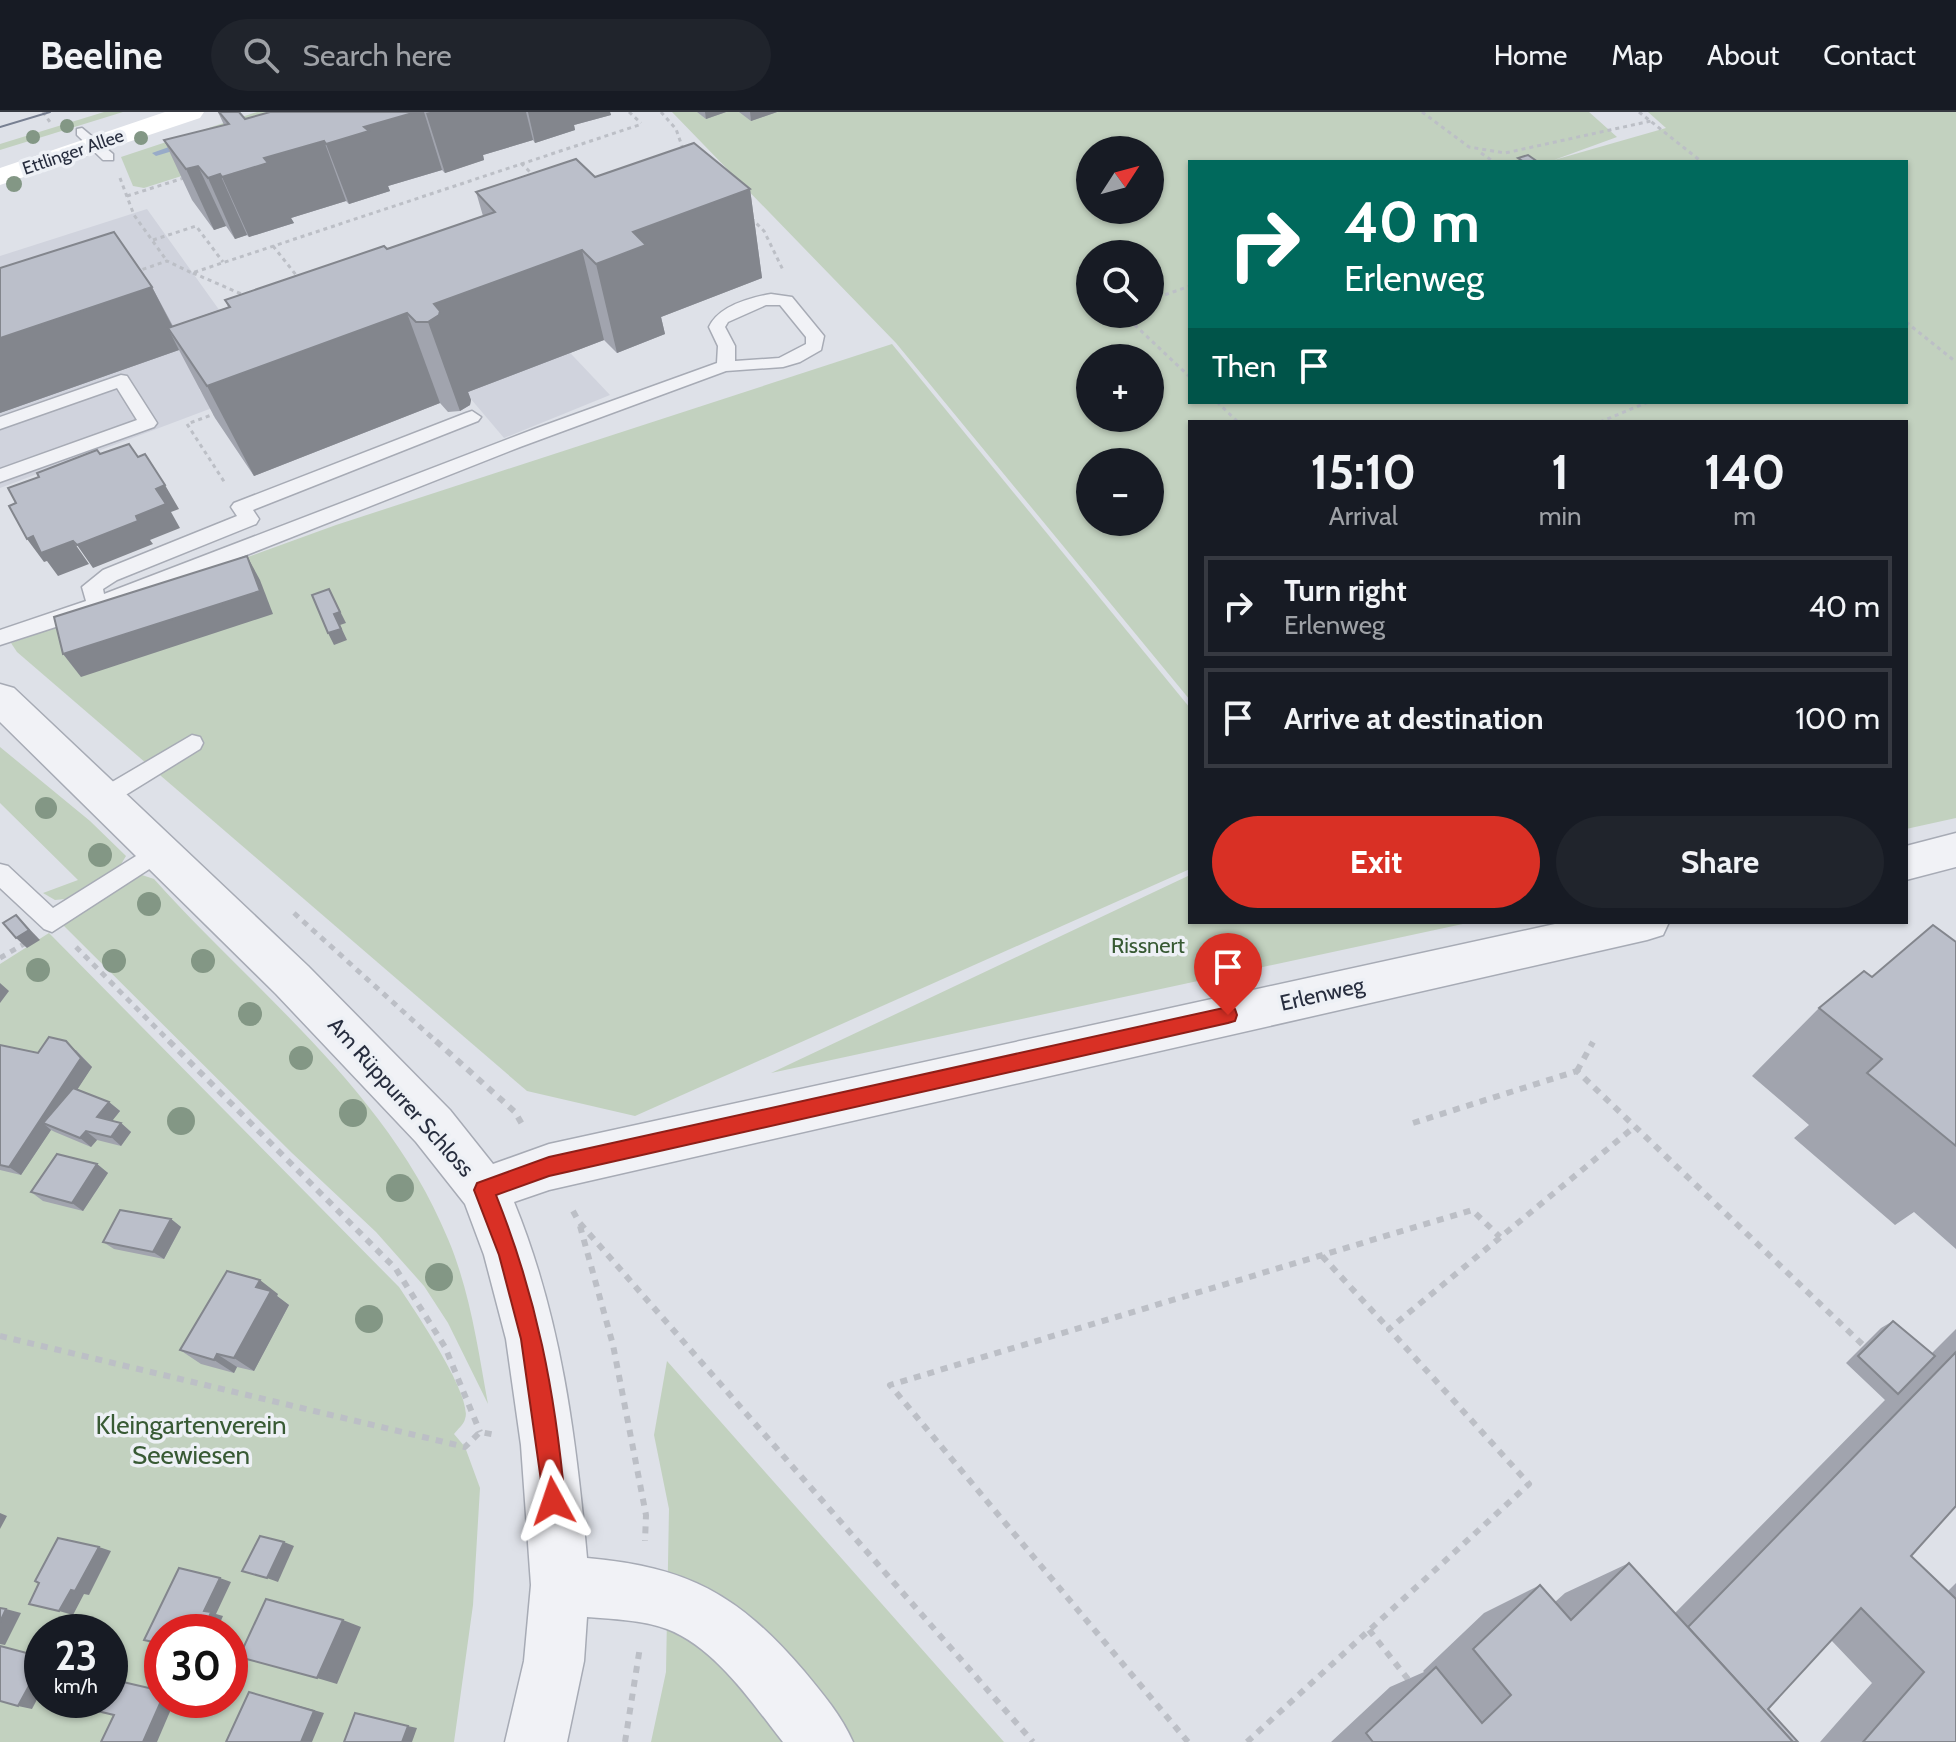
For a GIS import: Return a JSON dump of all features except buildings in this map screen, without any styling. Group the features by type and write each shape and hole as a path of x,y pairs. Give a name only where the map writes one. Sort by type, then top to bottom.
{"main road":[{"name":"Ettlinger Allee","path":"0,158 95,144 146,112"},
{"name":"Ettlinger Allee","path":"0,177 191,112"}],"street":[{"name":"Am Rüppurrer Schloss","path":"0,698 292,980 433,1126 484,1190 510,1255 532,1339 549,1445 560,1585 554,1661 536,1742"},
{"name":"Am Rüppurrer Schloss","path":"0,722 71,768"},
{"path":"1908,862 1956,850"},
{"name":"Erlenweg","path":"484,1190 549,1167 1638,924"},
{"path":"560,1585 644,1595 678,1604 727,1634 772,1681 822,1742"}],"lane":[{"path":"0,638 244,552 488,453 724,366 770,367 807,353 815,346 815,336 786,301 780,298 768,300 721,319 717,327 730,357 724,366"},
{"path":"0,423 121,380 148,423 0,476"},
{"path":"98,606 92,587 249,519 241,507 472,417"},
{"path":"103,798 192,743"},
{"path":"0,873 52,922 160,850"}],"path":[{"path":"43,112 44,119 53,126"},
{"path":"192,273 642,124 629,112"},
{"path":"661,112 676,129 682,150 692,160"},
{"path":"1422,112 1459,142 1491,160"},
{"path":"1639,112 1700,160"},
{"path":"1477,150 1519,153 1651,121"},
{"path":"95,144 127,196 134,215 167,261 247,297"},
{"path":"521,163 541,182"},
{"path":"127,196 187,177"},
{"path":"744,211 764,231 783,271 786,301"},
{"path":"152,240 196,226 223,262"},
{"path":"273,246 306,288"},
{"path":"128,274 167,261"},
{"path":"1164,295 1188,287"},
{"path":"1908,324 1956,362"},
{"path":"1138,328 1188,375"},
{"path":"1219,404 1236,420"},
{"path":"1605,420 1643,404"},
{"path":"222,411 187,424 241,507"},
{"path":"52,922 396,1269 441,1337 466,1386 480,1432"},
{"path":"0,957 26,943"},
{"path":"1413,1123 1577,1071 1593,1042"},
{"path":"1577,1071 1633,1128 1863,1345"},
{"path":"1389,1329 1633,1128"},
{"path":"1188,1742 890,1385 1472,1210 1500,1237"},
{"path":"625,1742 636,1685 644,1595 646,1515 613,1345 579,1222 1033,1742"},
{"path":"1247,1742 1529,1484 1322,1256"},
{"path":"0,1336 465,1447"},
{"path":"1369,1630 1416,1689"}],"shaded area":[{"path":"147,209 260,367 199,389 212,408 0,488 0,256"},
{"path":"521,301 610,395 504,438 420,339"}],"green space":[{"path":"104,112 123,112 0,150 0,144"},
{"path":"257,112 382,112 144,188 133,186 121,157"},
{"path":"672,112 1589,112 1617,137 1554,160 1666,128 1648,112 1956,112 1956,818 1908,829 1908,420 1188,420 1188,698 896,343"},
{"path":"892,344 1188,706 1188,870 635,1116 527,1091 17,652 11,643 336,525"},
{"path":"0,747 90,821 126,856 117,871 65,899 55,900 43,893 78,880 0,803"},
{"path":"142,875 154,879 317,1047 391,1137 422,1186 456,1259 472,1320 488,1404 448,1323 424,1286 376,1232 292,1153 63,925"},
{"name":"Rissnert","path":"1188,876 1188,924 1463,924 771,1073"},
{"name":"Kleingartenverein Seewiesen","path":"49,933 399,1287 416,1313 452,1373 465,1408 464,1421 454,1434 465,1447 480,1488 473,1605 454,1742 0,1742 0,964"},
{"path":"667,1361 1004,1742 651,1742 666,1672 669,1509 654,1435"}],"waterway":[{"path":"156,153 186,144"}],"tram line":[{"path":"0,127 50,112"}],"route":[{"path":"553,1501 549,1445 532,1339 510,1255 484,1190 549,1167 1228,1015"}]}
